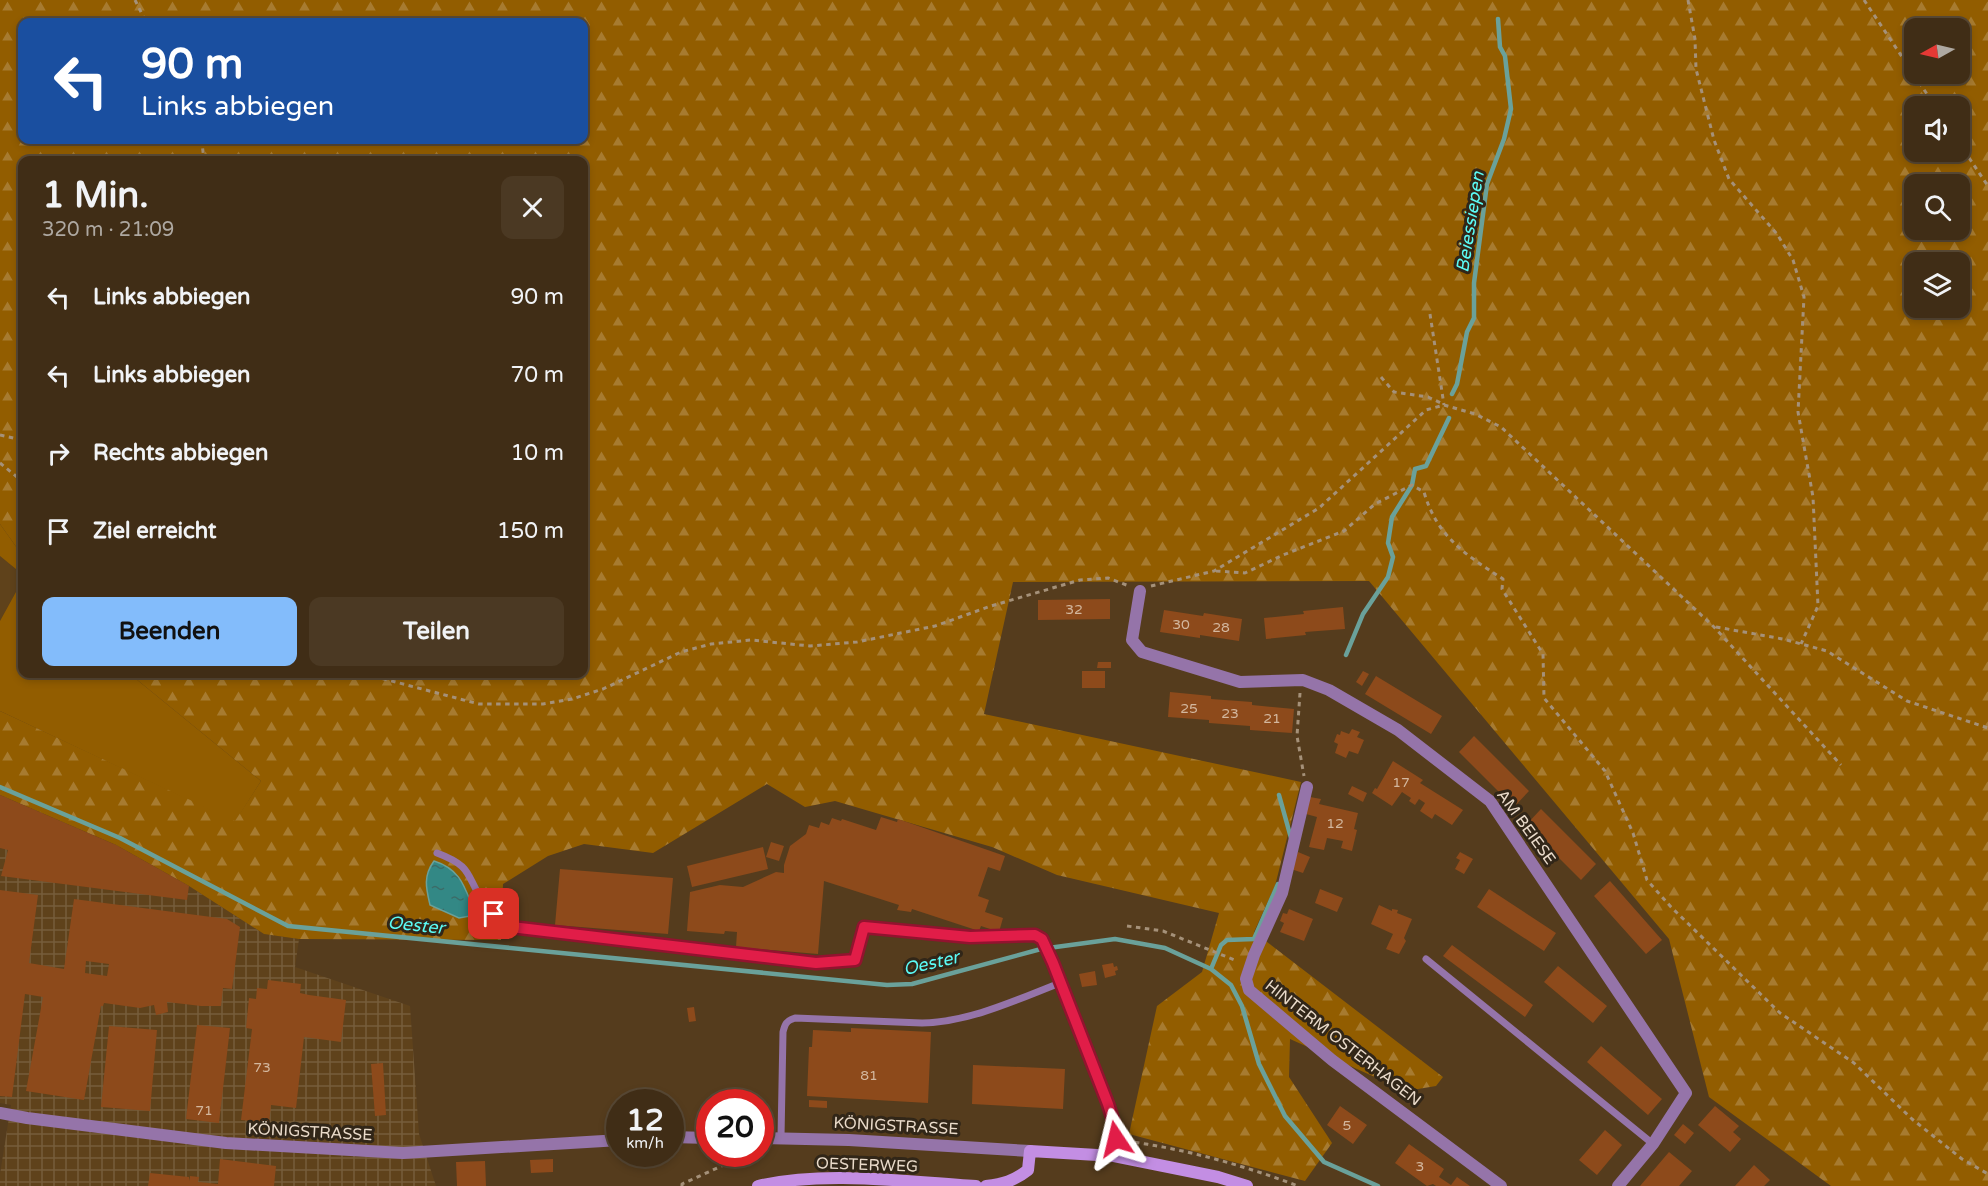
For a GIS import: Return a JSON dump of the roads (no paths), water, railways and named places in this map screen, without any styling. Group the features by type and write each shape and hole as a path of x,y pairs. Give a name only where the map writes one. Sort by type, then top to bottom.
{"main road":[{"path":"986,1186 1005,1184 1018,1178 1028,1170 1030,1151 1114,1156 1218,1177 1247,1186"},
{"name":"OESTERWEG","path":"758,1186 797,1179 848,1178 976,1186"}],"street":[{"name":"AM BEIESE","path":"1140,591 1132,640 1142,652 1240,682 1304,680 1329,690 1398,730 1490,801 1686,1093 1653,1144 1618,1186"},
{"name":"HINTERM OSTERHAGEN","path":"1307,787 1282,893 1246,979 1249,990 1332,1060 1501,1186"},
{"name":"KÖNIGSTRASSE","path":"0,1113 226,1143 403,1153 606,1141"},
{"name":"KÖNIGSTRASSE","path":"774,1137 1030,1151"}],"lane":[{"path":"437,853 455,860 470,874 484,903 503,926 816,963 855,960 864,927 970,937 1035,935 1042,939 1053,963 1108,1104 1116,1139 1114,1156"},
{"path":"1426,959 1653,1144"},
{"path":"781,1137 783,1032 788,1020 795,1018 940,1023 968,1016 1060,983"}],"water":[{"path":"434,861 457,875 466,889 476,915 459,918 430,905 427,877"}],"waterway":[{"name":"Beiessiepen","path":"1452,394 1457,384 1467,332 1474,318 1474,283 1487,184 1504,139 1511,109 1505,56 1500,47 1498,19"},
{"name":"Beiessiepen","path":"1346,655 1363,614 1388,577 1393,557 1388,543 1392,517 1412,485 1415,469 1426,466 1449,418"},
{"name":"Oester","path":"0,787 120,838 288,926 887,985 912,984 1041,949 1115,939 1165,948 1211,969 1231,985 1242,1006 1259,1064 1285,1116 1324,1162 1378,1186"},
{"name":"Beiessiepen","path":"1279,795 1291,838"},
{"name":"Beiessiepen","path":"1211,969 1221,945 1227,940 1254,939 1278,884"}]}
